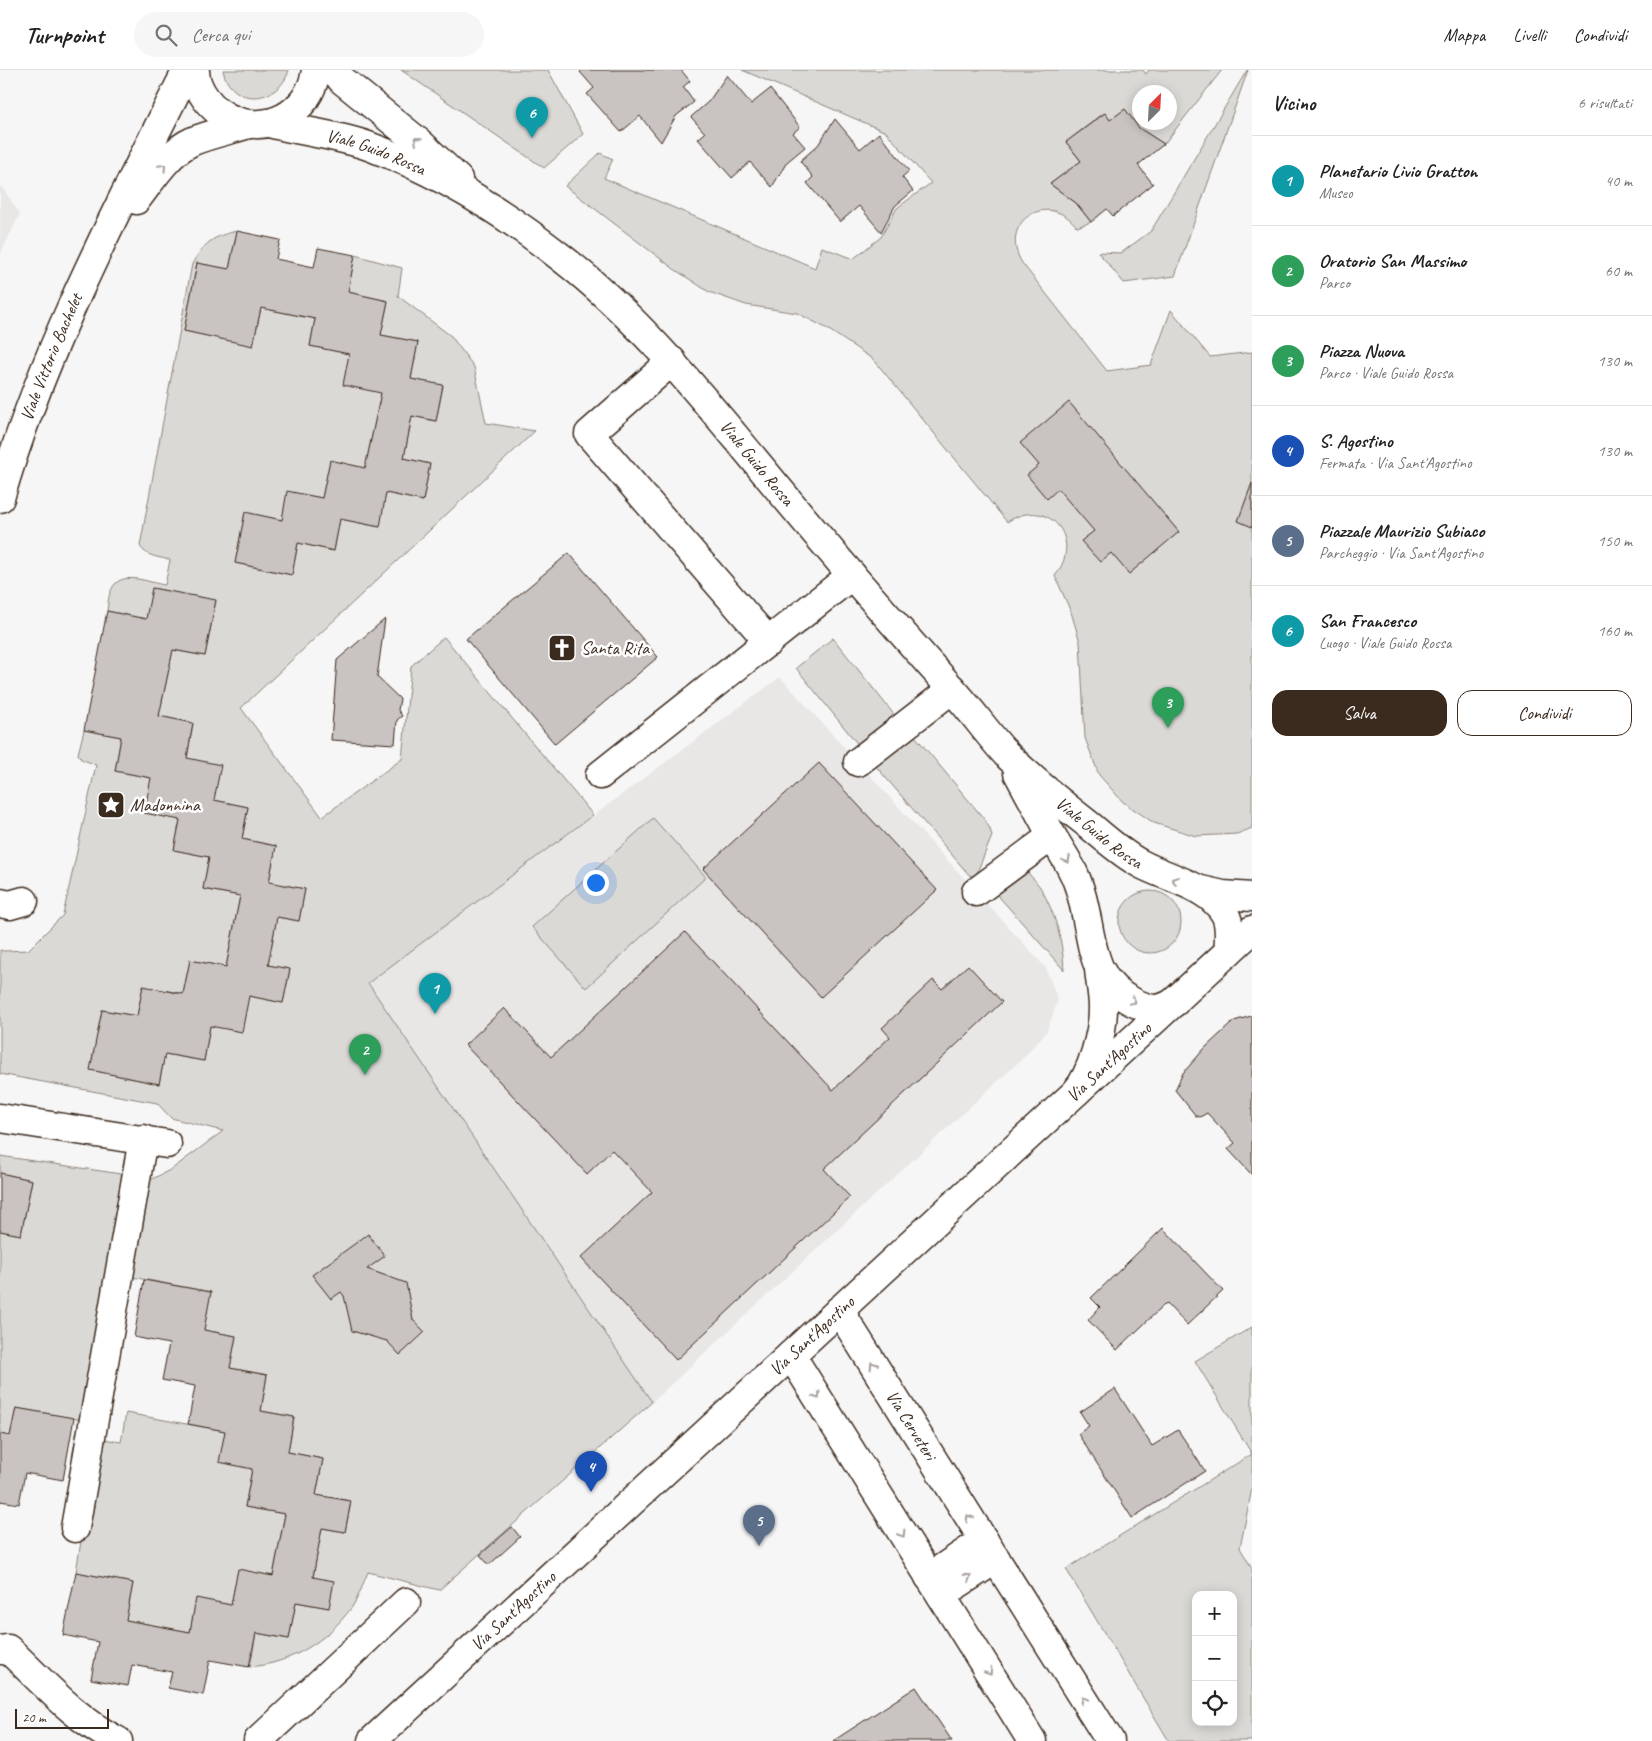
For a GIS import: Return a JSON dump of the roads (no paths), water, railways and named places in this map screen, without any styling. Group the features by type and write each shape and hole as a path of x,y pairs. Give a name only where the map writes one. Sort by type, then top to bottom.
{"street":[{"name":"Viale Vittorio Bachelet","path":"0,498 29,408 100,246 187,70"},
{"name":"Viale Guido Rossa","path":"195,70 202,93 213,108 230,119 369,146 407,162 477,198 513,220 566,261 621,308 672,362 852,576 1009,756 1111,844 1139,863 1201,890 1222,895 1252,897"},
{"path":"259,124 285,117 299,107 309,92 316,70"},
{"name":"Viale Guido Rossa","path":"334,70 342,80 421,144 477,198"},
{"name":"Viale Vittorio Bachelet","path":"100,246 161,168 176,153 191,142 259,124"},
{"path":"672,362 589,434 769,642"},
{"path":"600,775 852,576"},
{"path":"858,762 952,689"},
{"name":"Viale Guido Rossa","path":"1009,756 1077,881 1099,969 1103,1010 1102,1022 1089,1069 1083,1084 1072,1097"},
{"path":"976,892 1052,836"},
{"name":"Viale Guido Rossa","path":"1201,890 1226,915 1228,952"},
{"name":"Via Sant'Agostino","path":"372,1741 1252,930"},
{"name":"Viale Guido Rossa","path":"1099,969 1114,990 1142,1006 1161,1009 1175,1002"},
{"path":"0,1118 155,1142 74,1528"},
{"name":"Via Cerveteri","path":"839,1310 1110,1741"},
{"path":"791,1355 1032,1741"},
{"path":"935,1586 990,1550"},
{"path":"258,1741 271,1731 406,1602"},
{"path":"0,1650 8,1650 85,1721 103,1734 118,1741"}],"place":[{"name":"San Francesco","path":"532,138"},
{"name":"Santa Rita","path":"562,648"},
{"name":"Piazza Nuova","path":"1168,728"},
{"name":"Madonnina","path":"111,805"},
{"name":"Planetario Livio Gratton","path":"435,1014"},
{"name":"Oratorio San Massimo","path":"365,1075"},
{"name":"S. Agostino","path":"591,1492"},
{"name":"Piazzale Maurizio Subiaco","path":"759,1546"}]}
